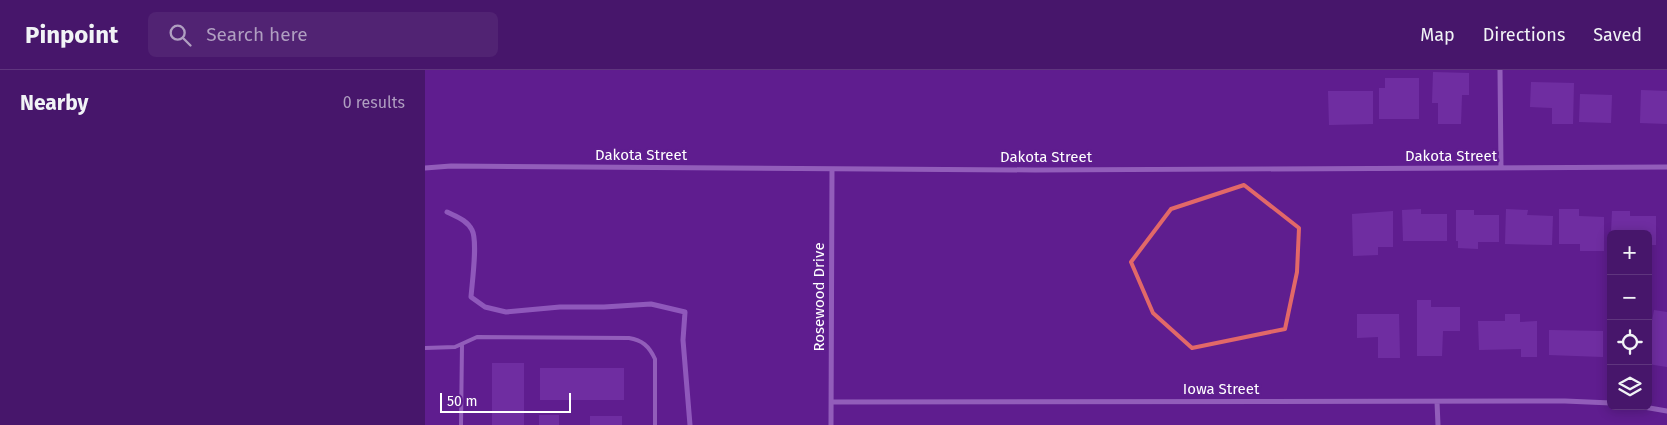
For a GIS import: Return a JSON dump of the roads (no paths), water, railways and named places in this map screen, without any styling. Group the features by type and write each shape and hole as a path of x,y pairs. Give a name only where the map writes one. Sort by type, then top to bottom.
{"street":[{"path":"1500,70 1501,168"},
{"name":"Dakota Street","path":"425,168 1035,170 1667,168"},
{"name":"Rosewood Drive","path":"831,425 832,168"},
{"name":"Iowa Street","path":"832,402 1565,401 1607,403"},
{"path":"1437,402 1437,425"},
{"path":"1652,409 1667,412"}],"lane":[{"path":"425,348 455,347 477,337 629,338 638,340 648,348 655,359 655,425"},
{"path":"461,425 462,344"}],"waterway":[{"path":"447,212 465,221 472,230 475,252 471,297 485,307 506,312 560,307 651,304 685,312 683,340 690,425"}]}
